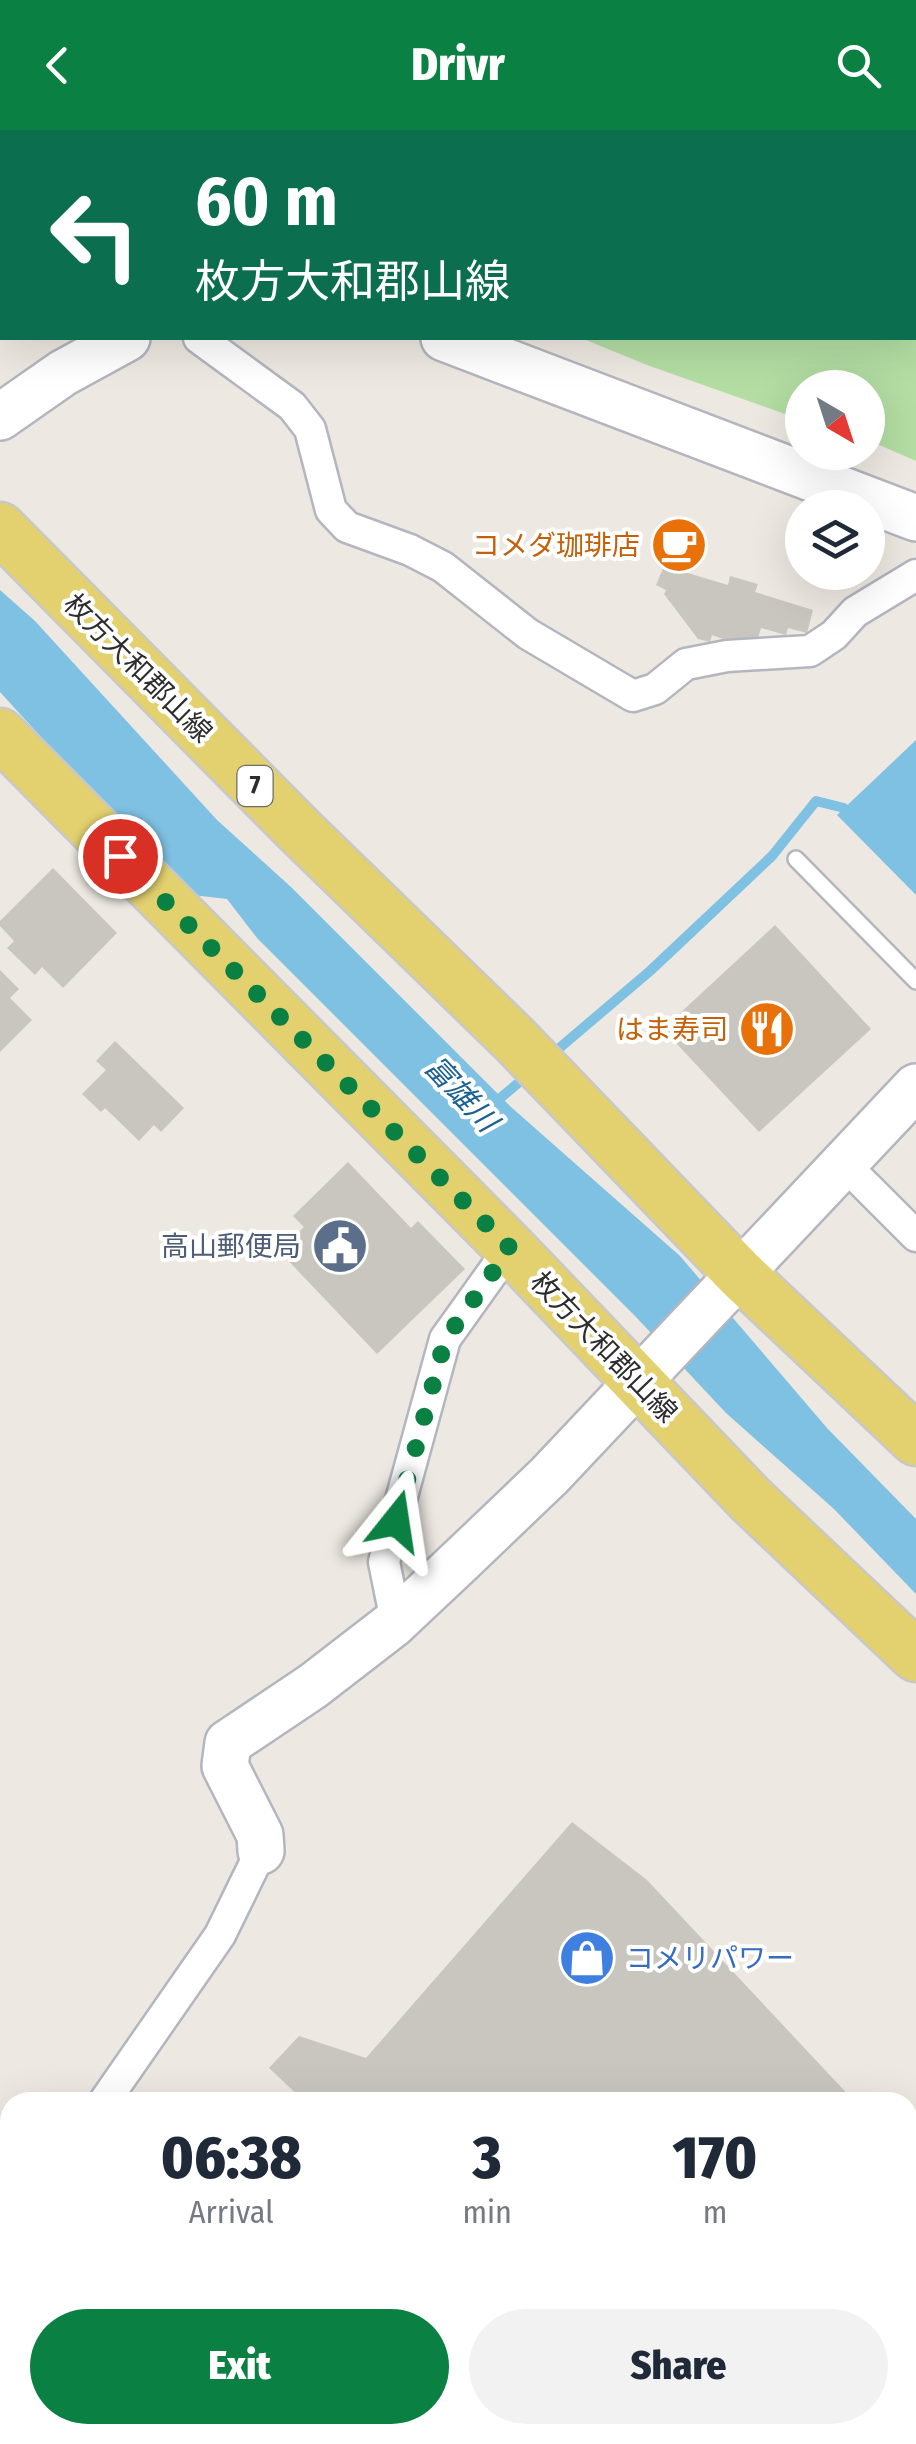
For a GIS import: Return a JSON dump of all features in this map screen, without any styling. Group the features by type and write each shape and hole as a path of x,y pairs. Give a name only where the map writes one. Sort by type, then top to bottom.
{"main road":[{"name":"枚方大和郡山線","path":"0,528 298,829 515,1040 740,1274 916,1440"},
{"name":"枚方大和郡山線","path":"5,748 510,1248 751,1500 916,1656"}],"street":[{"path":"0,417 63,373 123,340"},
{"path":"203,340 292,406 310,429 331,510 347,527 410,550 443,568 528,634 632,696 655,689 686,664 726,656 810,651 834,636 856,612 916,575"},
{"path":"449,340 916,518"},
{"path":"111,2092 220,1936 262,1851 260,1835 225,1766 228,1743 313,1686 396,1621 549,1476 916,1087"},
{"path":"844,1164 916,1236"},
{"path":"396,1621 384,1562 445,1340 510,1248"}],"lane":[{"path":"796,859 916,981"}],"green space":[{"path":"586,340 916,340 916,461 885,447 885,370 785,370 785,414"}],"water":[{"name":"富雄川","path":"0,590 35,621 217,820 291,887 511,1107 680,1256 827,1428 916,1519 916,1594 834,1509 726,1413 636,1317 257,938 227,899 184,894 0,692"},
{"path":"916,740 916,895 837,815"}],"building":[{"path":"664,566 728,585 730,576 758,584 755,592 813,610 807,633 788,628 786,635 761,628 758,638 723,639 712,635 710,642 698,639 664,594 666,590 656,585"},
{"path":"53,868 117,933 63,988 42,967 35,975 7,948 14,941 0,926 0,921"},
{"name":"はま寿司","path":"775,925 871,1029 759,1132 663,1029"},
{"path":"0,970 19,989 10,998 32,1020 0,1052"},
{"path":"115,1041 184,1108 161,1132 154,1125 139,1141 105,1108 101,1112 82,1094 106,1070 96,1061"},
{"path":"348,1162 411,1228 418,1221 465,1269 377,1354 279,1251 304,1227 293,1216"},
{"name":"コメリパワー","path":"572,1822 647,1880 846,2092 294,2092 269,2068 299,2036 366,2058"}],"waterway":[{"path":"550,1056 650,971 772,856 816,801 844,808"},
{"name":"富雄川","path":"492,1105 529,1074"}],"place":[{"name":"コメダ珈琲店","path":"679,545"},
{"name":"はま寿司","path":"767,1029"},
{"name":"高山郵便局","path":"340,1246"},
{"name":"コメリパワー","path":"587,1958"}],"route":[{"path":"120,856 510,1248 445,1340 396,1521"}]}
